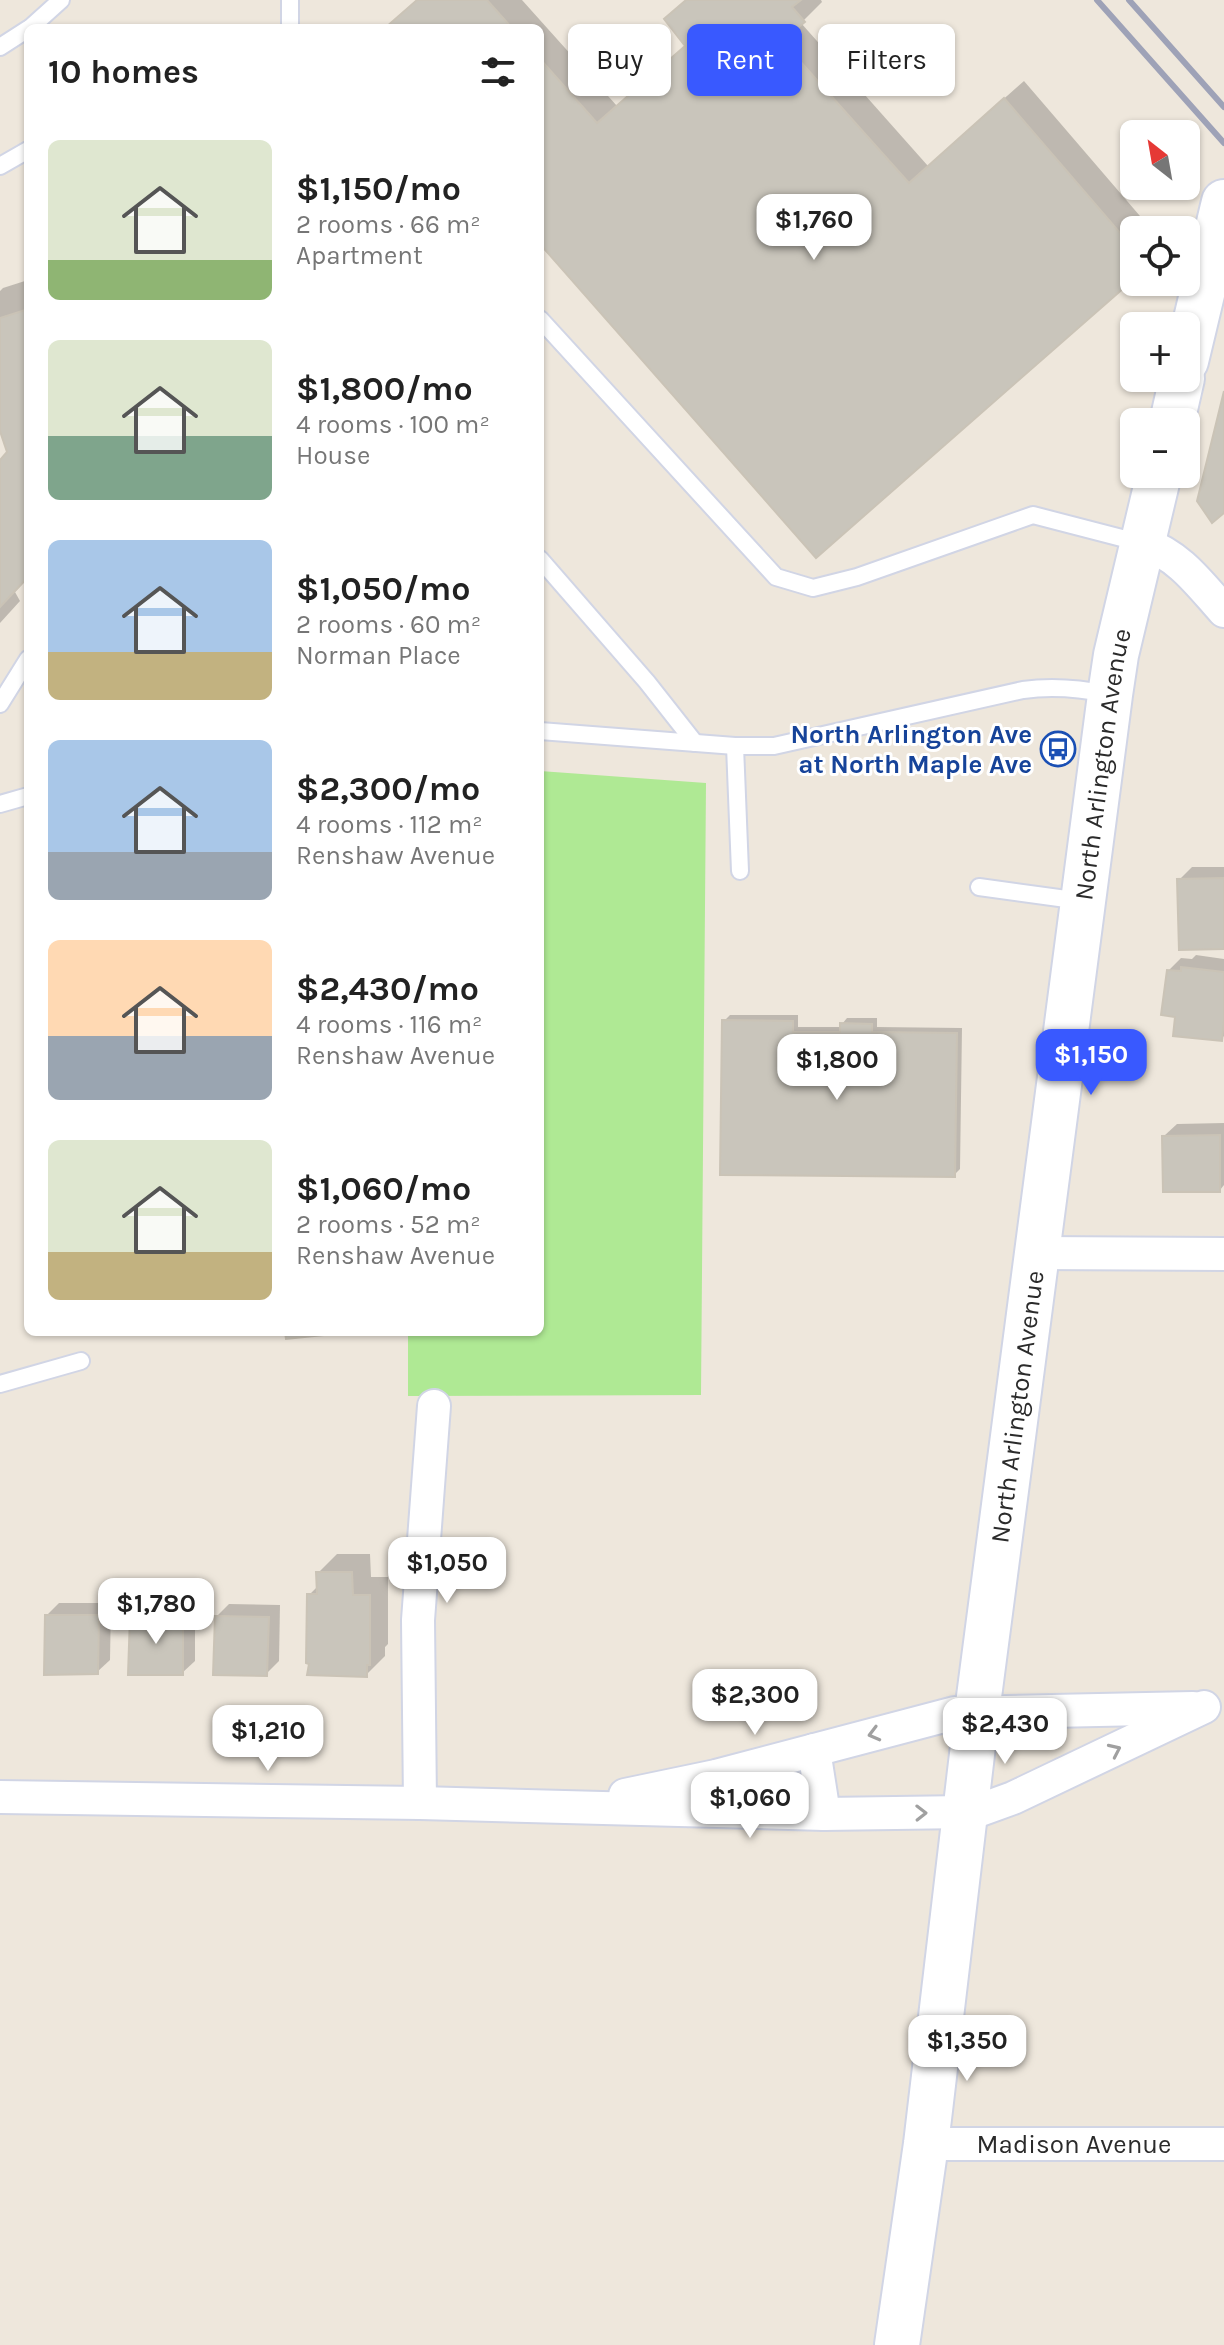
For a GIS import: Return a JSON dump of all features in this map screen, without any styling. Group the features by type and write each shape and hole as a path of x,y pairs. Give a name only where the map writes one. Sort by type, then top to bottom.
{"street":[{"path":"1198,312 1220,218"},
{"name":"North Arlington Avenue","path":"897,2345 926,2144 977,1712 1110,695 1116,655 1156,488"},
{"path":"1143,543 1174,557 1221,601"},
{"path":"1036,1253 1224,1254"},
{"path":"420,1803 418,1620 434,1406"},
{"path":"535,1806 671,1787 938,1717 977,1712 1214,1707"},
{"path":"0,1797 420,1803 824,1814 966,1812 1013,1798 1214,1707"},
{"path":"814,1750 824,1814"},
{"name":"Madison Avenue","path":"926,2144 1224,2144"}],"lane":[{"path":"34,24 61,0"},
{"path":"290,0 290,24"},
{"path":"0,47 24,31"},
{"path":"0,166 24,152"},
{"path":"544,323 776,577 813,588 857,577 1033,515 1143,543"},
{"path":"544,564 647,682 695,743"},
{"path":"0,704 24,665"},
{"path":"544,731 735,746 774,746 1023,690 1054,686 1110,695"},
{"path":"735,746 740,871"},
{"path":"0,804 24,797"},
{"path":"979,887 1082,901"},
{"path":"0,1384 81,1361"}],"green space":[{"path":"544,771 706,783 701,1395 408,1396 408,1336 544,1336"}],"building":[{"path":"417,0 487,0 508,24 390,24"},
{"path":"686,0 801,0 792,7 805,22 802,24 687,24 687,96 802,96 802,63 818,81 818,96 831,96 909,183 1004,98 1120,233 1120,291 816,558 544,249 544,63 568,90 568,96 573,96 597,123 628,96 671,96 671,58 685,46 671,24 664,19"},
{"path":"24,310 24,581 0,607 0,460 7,452 0,431 0,318"},
{"path":"1224,391 1224,513 1212,523 1197,501"},
{"path":"1224,878 1224,949 1179,950 1177,879"},
{"path":"1181,967 1224,972 1222,1041 1173,1036 1175,1017 1161,1015 1167,970 1181,971"},
{"path":"722,1020 793,1021 793,1032 840,1032 840,1023 872,1024 872,1032 957,1033 955,1177 720,1175"},
{"path":"1220,1135 1220,1192 1163,1192 1162,1136"},
{"path":"286,1336 314,1336 286,1339"},
{"path":"316,1572 352,1572 353,1595 370,1595 370,1665 367,1665 367,1677 307,1675 307,1594 317,1594"},
{"path":"45,1615 99,1615 98,1674 44,1675"},
{"path":"130,1616 183,1616 183,1675 128,1675"},
{"path":"215,1616 269,1617 267,1676 213,1675"}],"railway":[{"path":"1097,0 1224,143"},
{"path":"1129,0 1224,107"}],"place":[{"name":"North Arlington Ave at North Maple Ave","path":"1058,749"}]}
